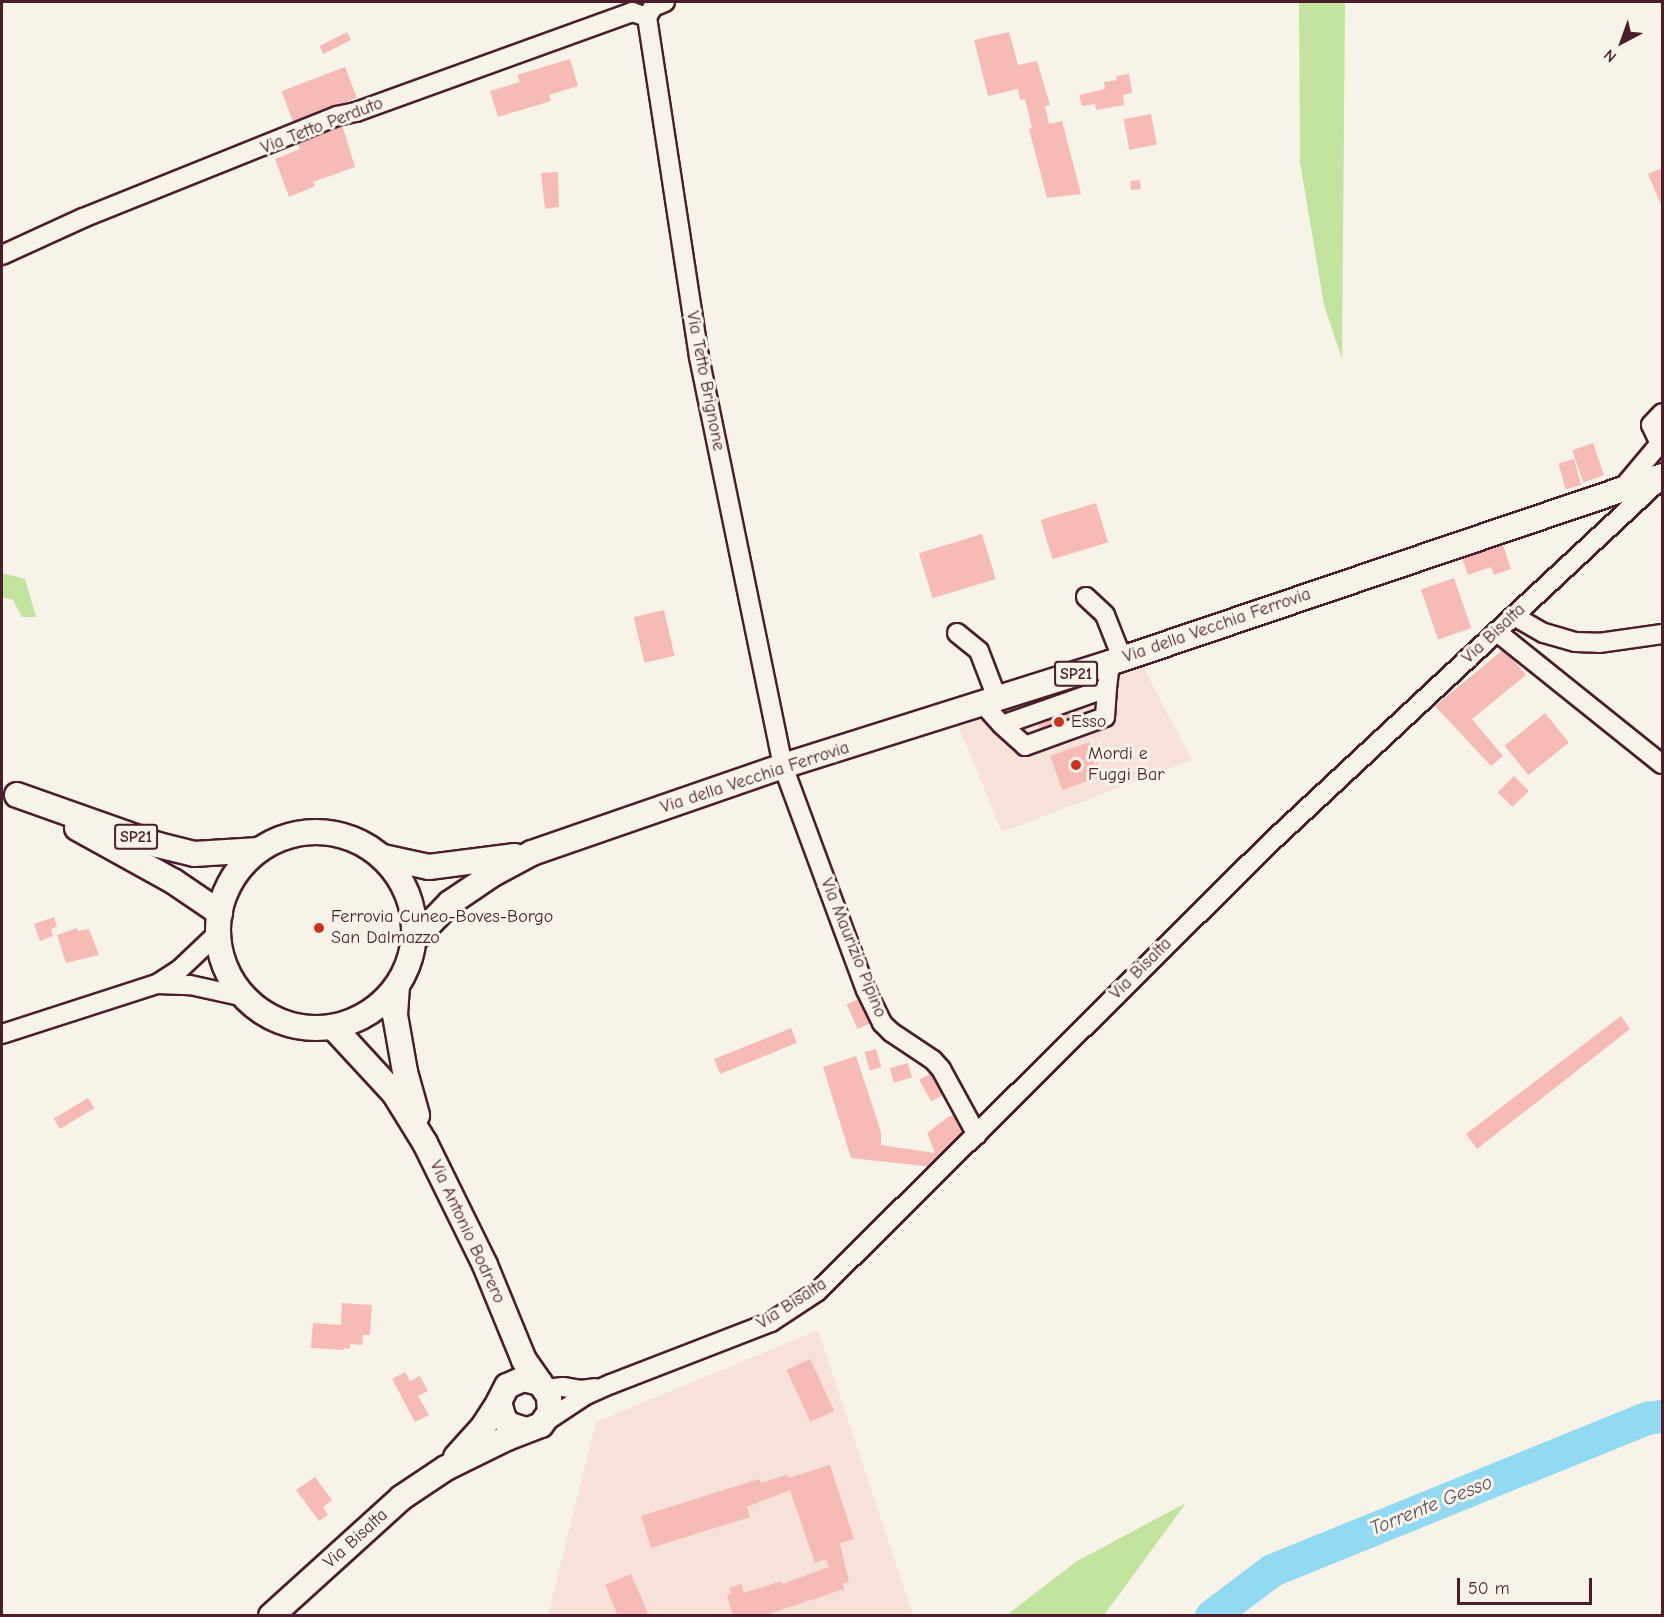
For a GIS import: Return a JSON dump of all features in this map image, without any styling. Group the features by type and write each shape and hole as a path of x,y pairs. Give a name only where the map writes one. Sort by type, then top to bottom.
{"main road":[{"name":"Via della Vecchia Ferrovia","path":"414,940 450,903 493,874 532,853 783,766 1630,496 1662,477"},
{"name":"SP21","path":"9,792 158,845 194,854 259,850"},
{"name":"SP21","path":"9,792 173,881 219,923"},
{"path":"322,832 354,839 383,857 402,881 412,910 414,940 409,964 397,986 380,1005 358,1019 333,1027 309,1028 285,1023 263,1012 245,997 231,978 222,956 219,923 231,881 240,867 259,850 289,835 322,832"},
{"name":"Via della Vecchia Ferrovia","path":"383,857 429,867 532,853"},
{"name":"Via Antonio Bodrero","path":"397,986 395,1015 405,1072 425,1143"},
{"name":"Via Antonio Bodrero","path":"333,1027 394,1093 425,1143 485,1265 524,1360 543,1386"},
{"name":"Via Antonio Bodrero","path":"501,1397 510,1357 508,1322"},
{"name":"Via Bisalta","path":"446,1468 473,1439 514,1381 532,1379 543,1386"},
{"path":"501,1397 504,1419 510,1425 533,1427 546,1419 551,1404 543,1386"},
{"name":"Via Bisalta","path":"271,1616 401,1498 446,1468 533,1427"}],"street":[{"path":"647,17 653,7 665,2"},
{"name":"Via Tetto Perduto","path":"2,255 83,218 337,116 367,108 632,12 647,17"},
{"name":"Via Tetto Brignone","path":"647,17 699,357 783,766"},
{"path":"1661,442 1651,425 1662,413"},
{"name":"Via Bisalta","path":"533,1427 586,1395 771,1322 818,1292 1146,963 1263,850 1515,616 1630,496 1661,442"},
{"path":"957,633 979,651 990,701 1002,725 1025,746 1105,717 1107,688 1116,661 1105,615 1086,597"},
{"path":"1515,616 1544,633 1575,642 1599,643 1662,633"},
{"path":"1497,632 1662,764"},
{"path":"1002,725 1107,688"},
{"name":"Via Maurizio Pipino","path":"783,766 866,990 882,1023 891,1032 933,1060 941,1069 977,1135"},
{"path":"2,1034 158,984 195,956 219,923"},
{"path":"158,984 190,985 245,997"},
{"name":"Via Bisalta","path":"543,1386 581,1390 611,1384"}],"shaded area":[{"path":"1142,665 1192,760 1002,832 958,725"},
{"path":"818,1330 913,1615 548,1616 596,1422"}],"green space":[{"path":"1299,2 1345,2 1342,359 1324,305 1300,162"},
{"path":"2,573 25,579 36,617 22,617 13,600 2,597"},
{"path":"1186,1503 1104,1615 1007,1615 1077,1561"}],"building":[{"path":"347,32 351,40 323,54 319,46"},
{"path":"1009,32 1018,65 1037,61 1050,105 1045,106 1049,124 1062,121 1081,194 1047,198 1029,129 1032,128 1025,99 1020,100 1018,89 988,96 974,40"},
{"path":"570,59 578,86 549,95 551,101 498,117 490,91 520,82 517,75"},
{"path":"345,67 357,98 293,122 282,91"},
{"path":"1129,74 1132,93 1123,95 1124,105 1096,110 1095,104 1082,106 1079,95 1105,89 1104,82 1117,80 1116,76"},
{"path":"1151,114 1157,144 1129,150 1124,119"},
{"path":"341,122 355,167 313,182 315,186 289,197 275,159 300,149 296,139"},
{"path":"1662,168 1662,207 1648,174"},
{"path":"558,172 559,207 545,209 541,173"},
{"path":"1140,180 1141,189 1131,190 1130,181"},
{"path":"1593,443 1604,475 1583,482 1572,450"},
{"path":"1574,459 1581,485 1566,489 1559,463"},
{"path":"1096,503 1108,542 1053,559 1041,520"},
{"path":"982,534 996,579 933,598 919,553"},
{"path":"1503,545 1511,569 1494,575 1491,567 1468,575 1462,558"},
{"path":"1454,578 1471,628 1438,640 1421,589"},
{"path":"664,610 675,656 644,663 634,617"},
{"path":"1504,649 1526,675 1472,719 1503,756 1491,766 1435,706"},
{"path":"1071,691 1087,730 1047,746 1031,707"},
{"path":"1545,713 1569,743 1529,775 1505,746"},
{"path":"1090,742 1102,776 1062,790 1050,756"},
{"path":"1514,776 1529,791 1513,807 1498,792"},
{"path":"54,917 57,927 51,929 53,936 40,941 34,924"},
{"path":"77,928 78,931 89,929 99,955 66,963 57,935"},
{"path":"863,997 874,1022 858,1029 847,1004"},
{"path":"1621,1016 1630,1029 1477,1149 1466,1134"},
{"path":"791,1028 797,1043 720,1074 714,1059"},
{"path":"876,1049 881,1067 870,1071 864,1052"},
{"path":"856,1056 881,1132 881,1145 935,1153 927,1133 948,1117 958,1114 963,1125 959,1141 933,1167 851,1158 823,1067"},
{"path":"908,1063 912,1077 894,1083 890,1068"},
{"path":"933,1072 945,1094 931,1102 919,1080"},
{"path":"88,1098 94,1108 60,1129 54,1119"},
{"path":"342,1303 372,1305 370,1335 363,1335 362,1345 350,1344 350,1349 311,1348 313,1323 341,1325"},
{"path":"810,1359 834,1411 811,1422 786,1370"},
{"path":"405,1372 410,1381 420,1376 428,1391 418,1396 429,1415 415,1422 392,1379"},
{"path":"830,1465 854,1539 840,1543 849,1582 843,1584 844,1589 763,1616 733,1616 727,1596 731,1593 729,1588 741,1584 744,1593 781,1581 782,1584 829,1567 826,1559 815,1563 790,1490 747,1507 750,1517 651,1548 641,1516 759,1479 761,1483 787,1475 788,1478"},
{"path":"315,1477 332,1500 323,1507 328,1515 319,1521 296,1490"},
{"path":"631,1574 649,1616 618,1616 605,1585"}],"waterway":[{"name":"Torrente Gesso","path":"1211,1616 1272,1570 1647,1418 1662,1416"}],"place":[{"name":"Esso","path":"1059,722"},
{"name":"Mordi e Fuggi Bar","path":"1076,765"},
{"name":"Ferrovia Cuneo-Boves-Borgo San Dalmazzo","path":"319,928"}]}
